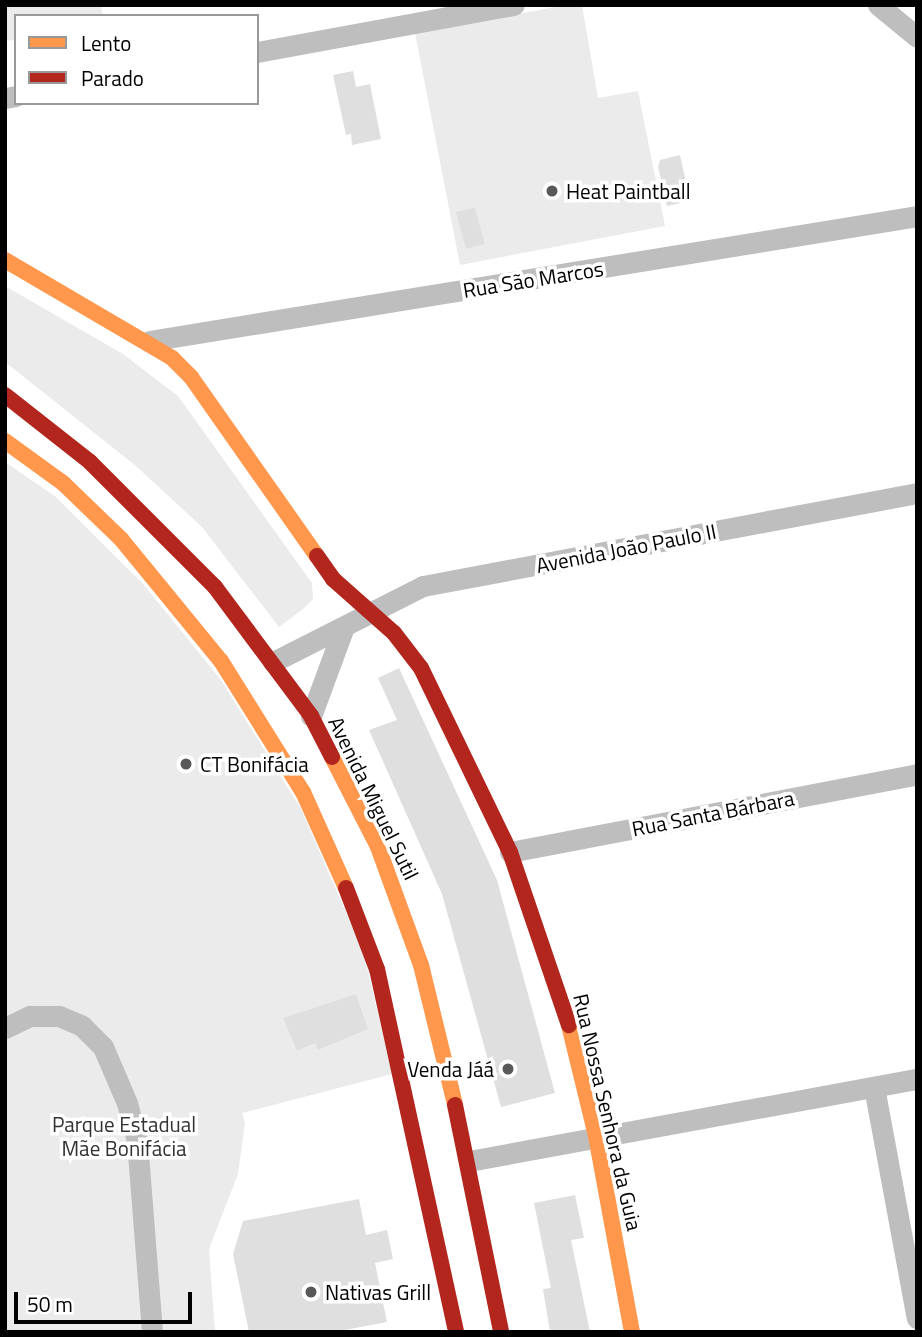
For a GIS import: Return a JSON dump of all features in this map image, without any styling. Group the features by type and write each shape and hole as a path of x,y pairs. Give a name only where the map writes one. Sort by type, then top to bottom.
{"main road":[{"name":"Rua Nossa Senhora da Guia","path":"5,260 149,341 191,377 333,579 371,611 421,668 510,852 562,995 596,1136 632,1332"},
{"name":"Avenida Miguel Sutil","path":"5,395 90,462 155,523 215,587 311,716 402,906 469,1161 501,1332"},
{"path":"5,441 63,483 121,539 176,603 228,671 303,792 336,861 377,969 456,1332"}],"street":[{"path":"259,52 514,5"},
{"path":"878,5 897,17 917,37"},
{"name":"Rua São Marcos","path":"149,341 917,216"},
{"name":"Avenida João Paulo II","path":"273,662 423,586 917,494"},
{"path":"311,716 344,627"},
{"name":"Rua Santa Bárbara","path":"510,852 917,774"},
{"path":"5,1028 30,1016 60,1016 82,1026 103,1047 127,1103 137,1141 152,1332"},
{"path":"469,1161 917,1079"},
{"path":"874,1087 917,1318"}],"green space":[{"path":"5,5 101,5 103,14 14,14 14,40 5,41"},
{"path":"566,5 582,5 598,98 638,91 665,226 460,265 415,33"},
{"path":"5,286 123,354 178,396 312,583 313,599 303,609 279,627 202,527 136,466 5,362"},
{"name":"Parque Estadual Mãe Bonifácia","path":"5,462 56,497 144,585 221,680 301,809 364,954 392,1074 242,1113 245,1123 238,1174 209,1249 215,1332 5,1332"}],"building":[{"path":"353,71 356,87 370,84 381,139 352,145 351,134 346,135 333,75"},
{"path":"680,155 690,201 667,206 658,167 660,160"},
{"path":"475,208 485,244 466,249 456,212"},
{"path":"399,668 497,880 555,1093 501,1107 442,894 369,730 397,720 378,678"},
{"path":"356,994 368,1029 318,1050 315,1043 297,1051 283,1018"},
{"path":"575,1195 584,1238 571,1240 590,1332 550,1332 543,1289 551,1288 534,1203"},
{"name":"Nativas Grill","path":"359,1199 366,1235 387,1230 393,1259 375,1263 387,1322 334,1332 249,1332 233,1254 243,1221"}],"traffic: slow":[{"path":"5,260 172,358 191,377 317,556"},
{"path":"5,441 63,483 121,539 221,661 303,792 346,888"},
{"path":"332,757 378,847 421,965 455,1105"},
{"path":"569,1025 596,1136 632,1332"}],"traffic: jam":[{"path":"5,395 90,462 215,587 311,716 332,757"},
{"path":"317,556 333,579 394,633 421,668 510,852 569,1025"},
{"path":"346,888 377,969 456,1332"},
{"path":"455,1105 501,1332"}],"place":[{"name":"Heat Paintball","path":"552,191"},
{"name":"CT Bonifácia","path":"186,764"},
{"name":"Venda Jáá","path":"508,1069"},
{"name":"Nativas Grill","path":"311,1292"}]}
